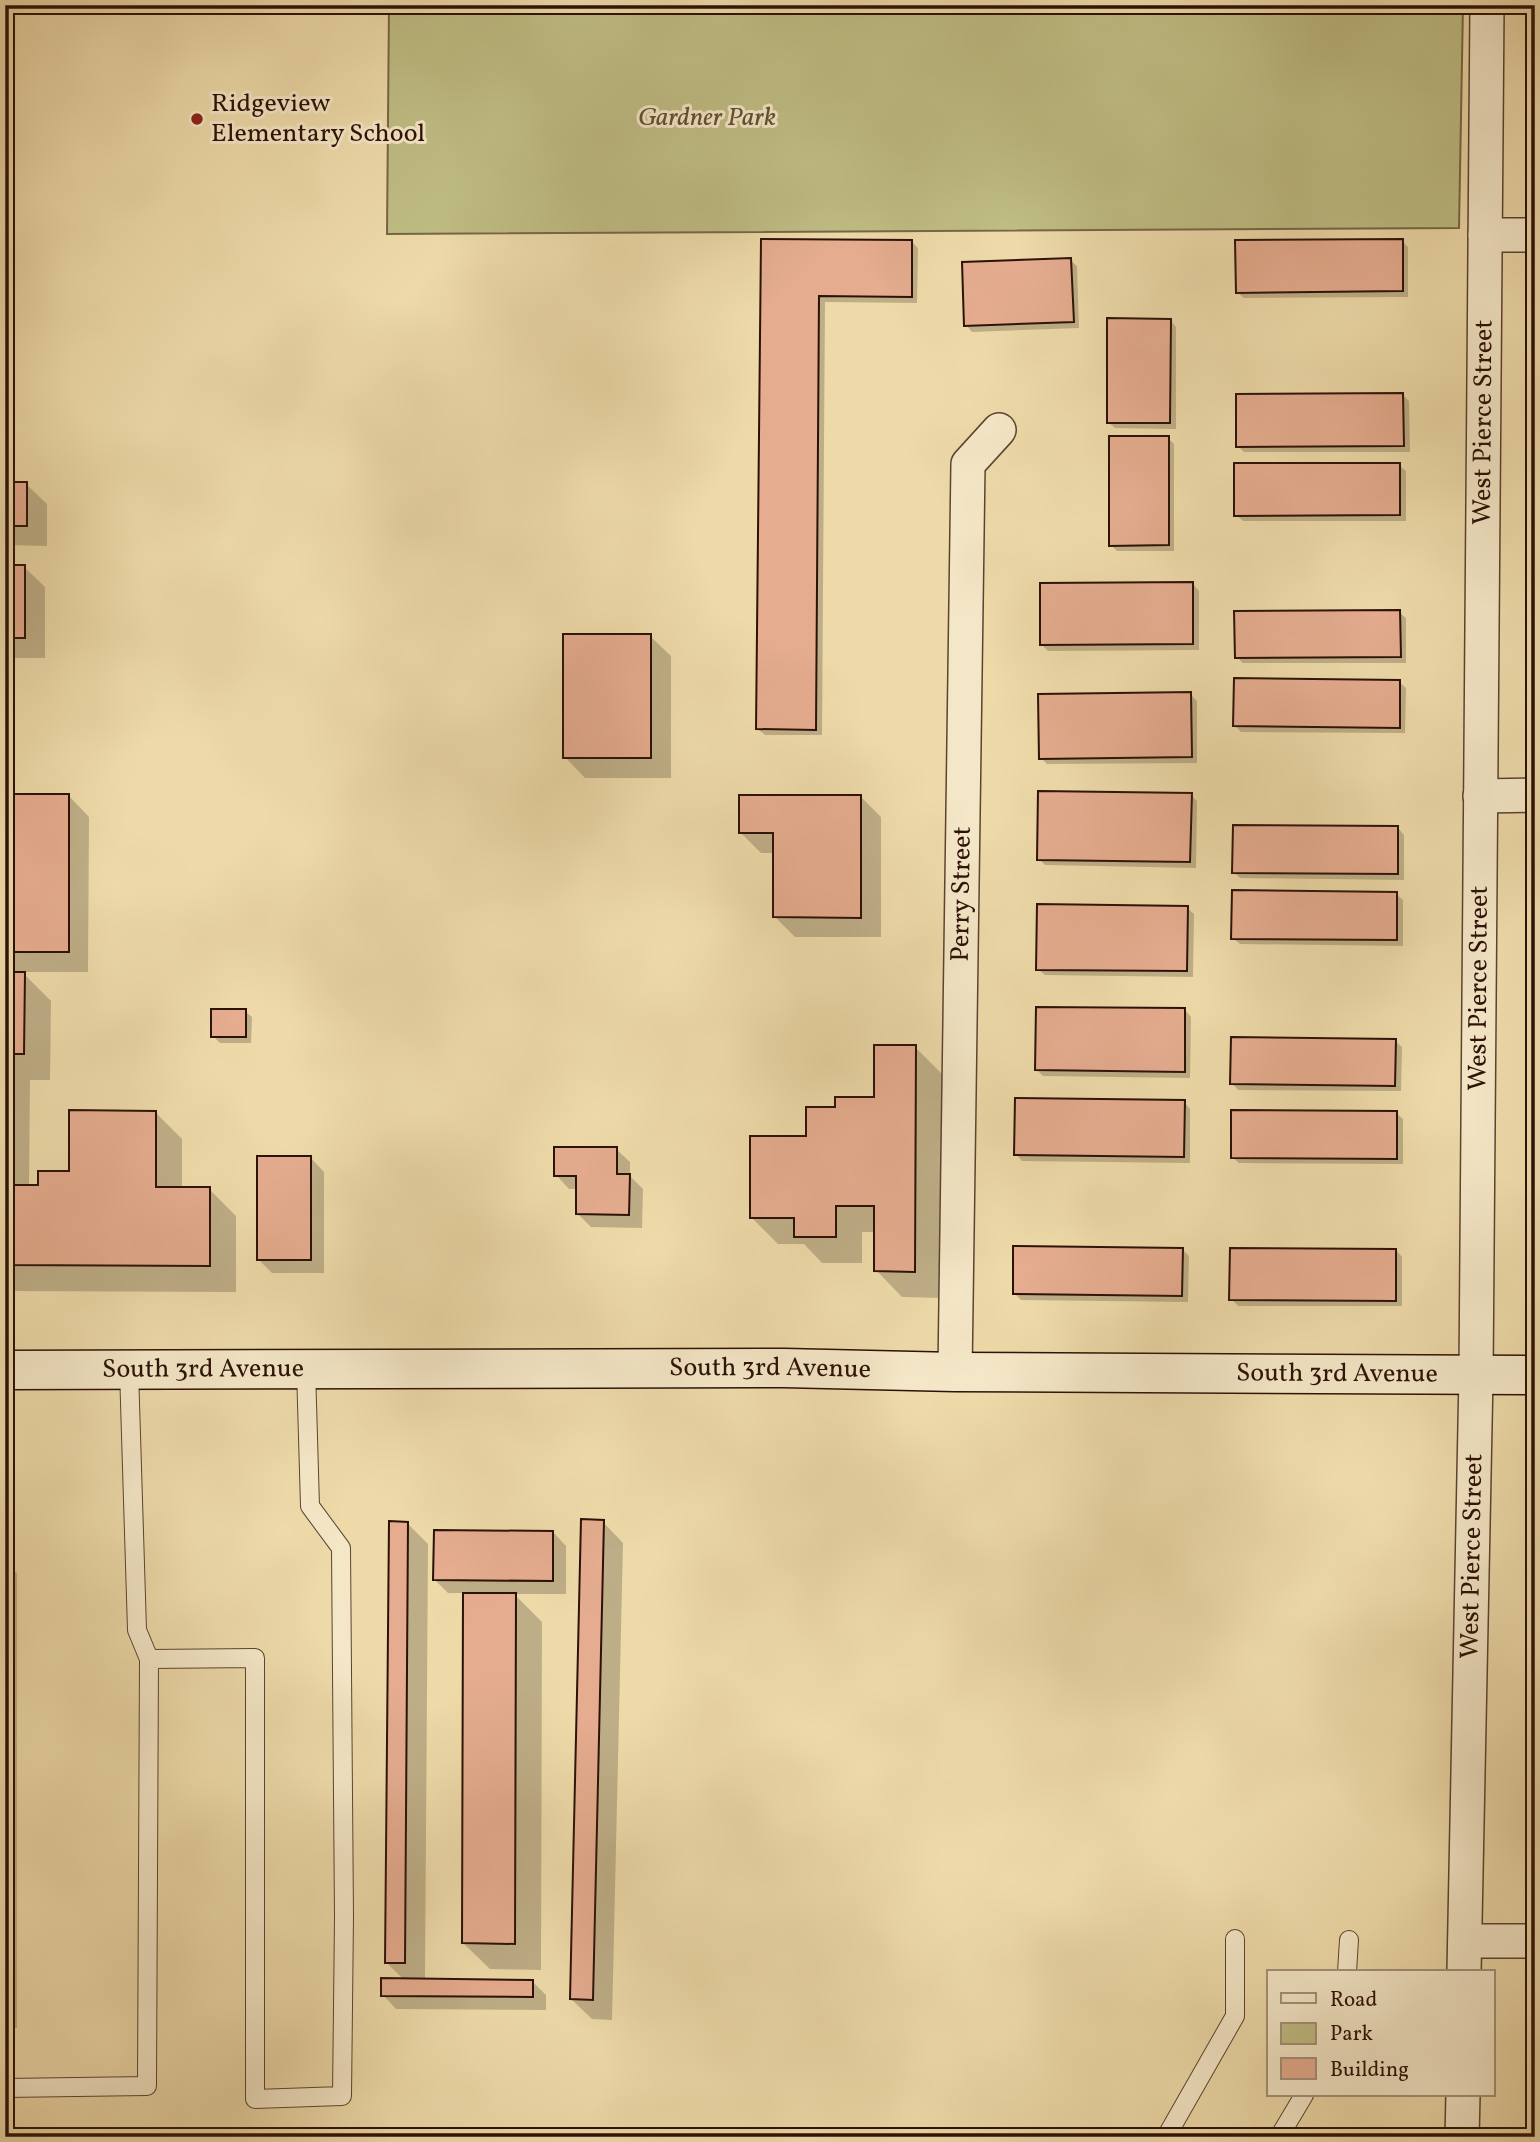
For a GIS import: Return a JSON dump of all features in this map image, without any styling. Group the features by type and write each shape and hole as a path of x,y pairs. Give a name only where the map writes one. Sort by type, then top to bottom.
{"street":[{"name":"West Pierce Street","path":"1465,1957 1476,1375 1487,5"},
{"path":"1485,235 1535,235"},
{"name":"Perry Street","path":"955,1372 968,464 999,430"},
{"path":"1480,796 1535,795"},
{"name":"South 3rd Avenue","path":"5,1370 784,1368 955,1372 1535,1375"},
{"path":"1465,1957 1535,1941"},
{"path":"1462,2137 1463,2096"}],"lane":[{"path":"149,1659 255,1658 255,2099 342,2096 344,1917 341,1548 310,1506 306,1369"},
{"path":"5,2088 147,2086 149,1659 137,1630 129,1370"},
{"path":"1166,2137 1235,2016 1235,1940"},
{"path":"1347,1970 1349,1940"},
{"path":"1279,2137 1303,2096"}],"green space":[{"name":"Gardner Park","path":"389,5 1463,5 1459,228 387,234"}],"building":[{"path":"761,239 912,240 912,297 819,296 816,730 756,729"},
{"path":"1403,239 1403,291 1236,293 1235,240"},
{"path":"1071,258 1074,322 964,326 962,262"},
{"path":"1107,318 1171,319 1170,423 1107,423"},
{"path":"1403,393 1404,446 1236,447 1236,394"},
{"path":"1109,436 1169,436 1169,545 1109,546"},
{"path":"1234,463 1400,463 1400,515 1234,516"},
{"path":"5,482 27,482 27,526 5,526"},
{"path":"5,565 25,565 25,638 5,638"},
{"path":"1193,582 1193,644 1040,645 1040,583"},
{"path":"1400,610 1401,657 1235,658 1234,611"},
{"path":"563,634 651,634 651,758 563,758"},
{"path":"1234,678 1400,680 1400,728 1233,726"},
{"path":"1191,692 1192,757 1039,759 1038,694"},
{"path":"1038,791 1192,793 1190,862 1037,860"},
{"path":"5,794 69,794 69,952 5,952"},
{"path":"739,795 861,795 861,918 773,917 773,833 739,833"},
{"path":"1233,825 1398,826 1398,874 1232,873"},
{"path":"1232,890 1397,892 1397,940 1231,939"},
{"path":"1037,904 1188,906 1187,971 1036,970"},
{"path":"5,972 25,972 24,1054 5,1054"},
{"path":"1036,1007 1185,1008 1185,1072 1035,1070"},
{"path":"211,1009 246,1009 246,1037 211,1037"},
{"path":"1231,1037 1396,1039 1395,1086 1230,1084"},
{"path":"874,1045 916,1045 915,1272 874,1271 874,1206 836,1206 836,1237 794,1237 794,1218 750,1218 750,1136 806,1136 806,1107 835,1107 835,1097 874,1097"},
{"path":"1015,1098 1185,1100 1184,1157 1014,1155"},
{"path":"69,1110 156,1111 156,1187 210,1187 210,1266 5,1265 5,1185 38,1185 38,1171 69,1171"},
{"path":"1231,1110 1397,1111 1397,1159 1231,1158"},
{"path":"1529,1127 1535,1127 1535,1260 1528,1260"},
{"path":"554,1147 617,1147 617,1174 630,1174 629,1215 576,1214 576,1176 554,1176"},
{"path":"257,1156 311,1156 311,1260 257,1260"},
{"path":"1013,1246 1183,1248 1182,1296 1013,1294"},
{"path":"1230,1248 1396,1249 1396,1301 1229,1300"},
{"path":"1530,1469 1535,1469 1535,1500 1530,1500"},
{"path":"581,1519 604,1520 593,2000 570,1999"},
{"path":"389,1521 408,1522 405,1963 385,1963"},
{"path":"434,1530 553,1531 553,1581 433,1580"},
{"path":"463,1593 516,1593 515,1944 462,1943"},
{"path":"381,1978 533,1980 533,1997 381,1996"},
{"path":"1528,2022 1535,2022 1535,2091 1527,2091"}],"place":[{"name":"Ridgeview Elementary School","path":"197,119"}]}
